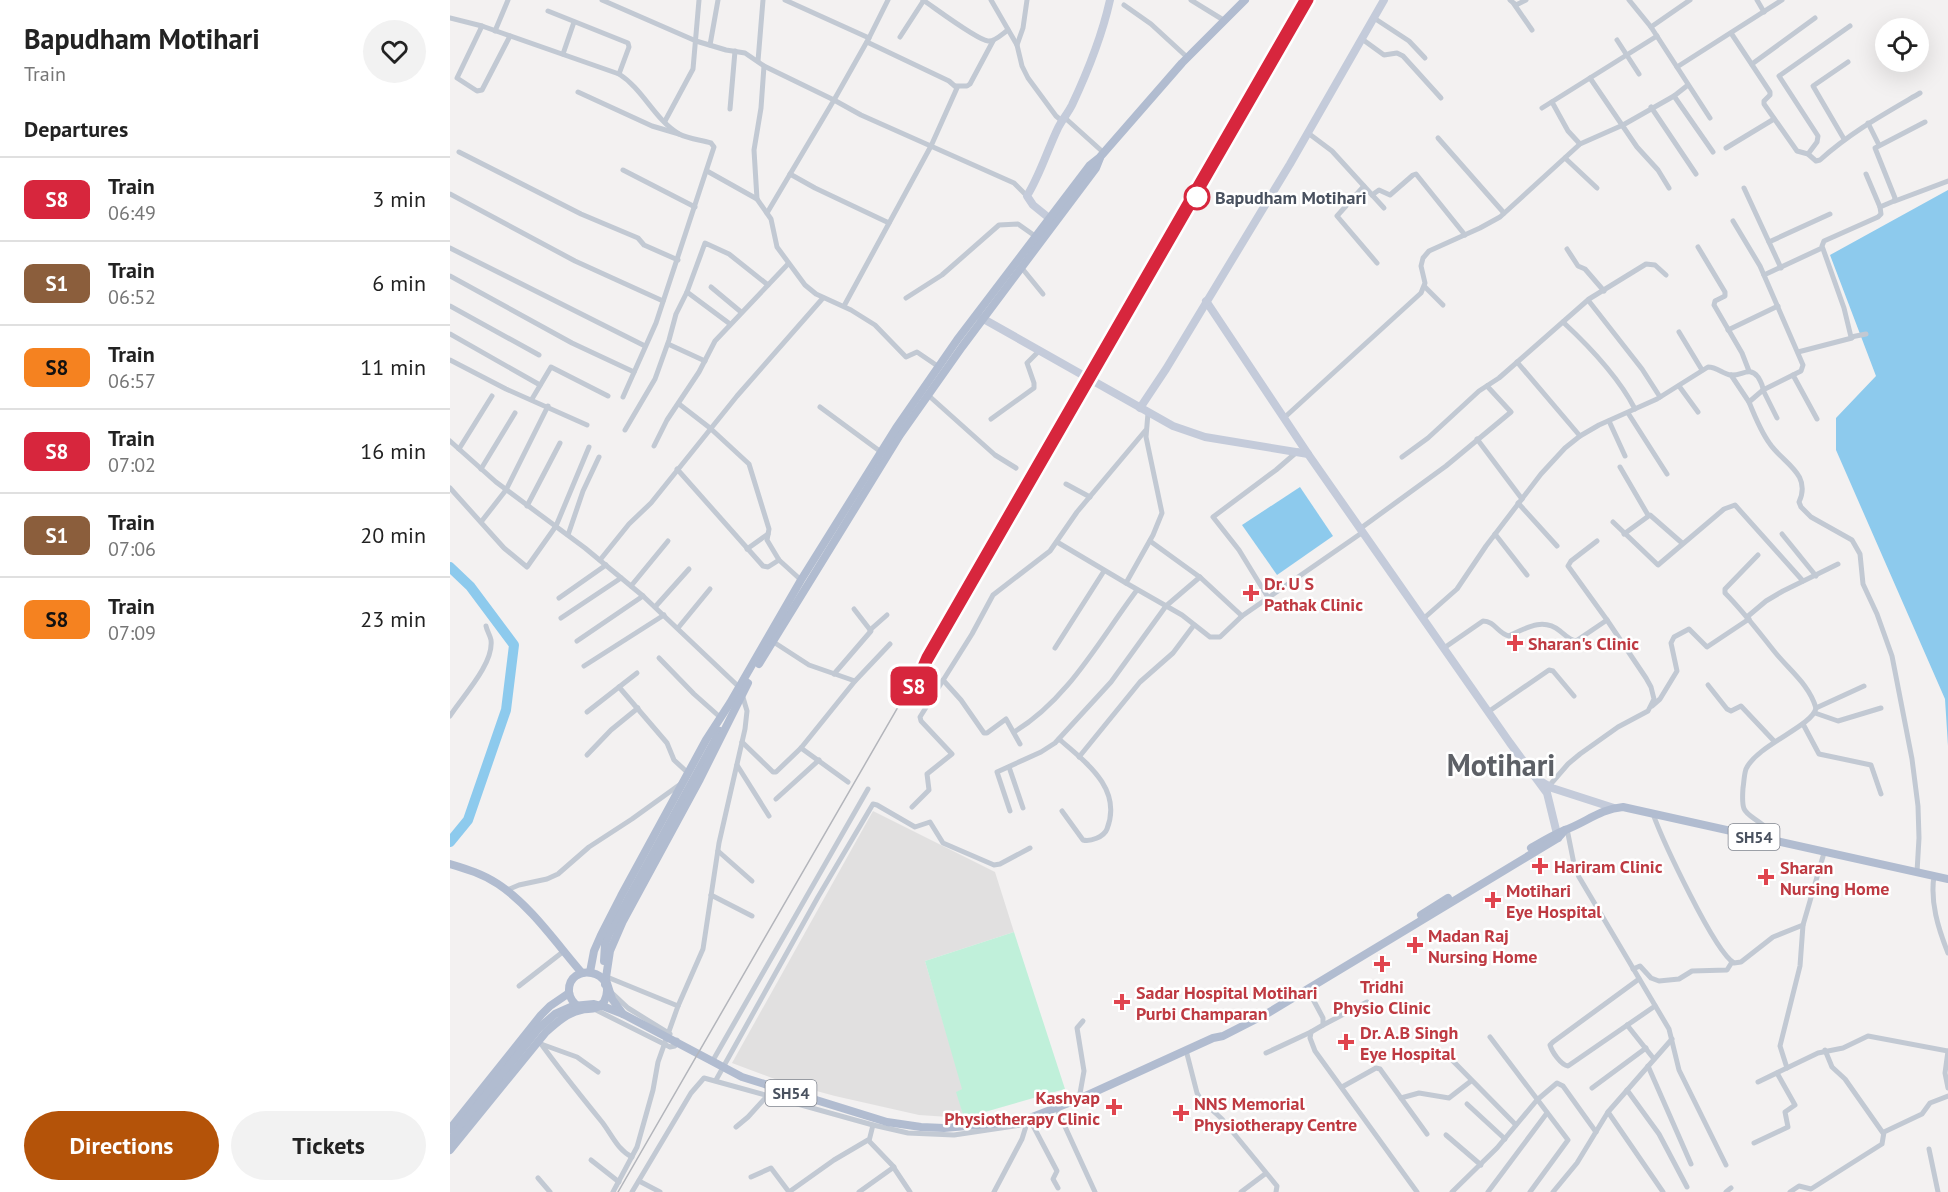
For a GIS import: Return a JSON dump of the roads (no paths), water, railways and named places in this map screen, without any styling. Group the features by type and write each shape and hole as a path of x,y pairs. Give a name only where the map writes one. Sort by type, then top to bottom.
{"main road":[{"path":"582,1009 571,1000 569,993 571,983 586,972 610,916 688,773 879,467 1035,236 1090,165 1102,155 1188,58 1245,0"},
{"path":"741,691 801,580 881,452 939,367 1021,267 1096,168 1102,155"},
{"path":"623,1014 612,999 607,984 604,969 606,944 615,922 720,725"},
{"path":"450,1150 558,1021 582,1009 594,1010 604,1002 610,951 623,921 700,779 720,725"},
{"name":"SH54","path":"623,1014 742,1077 887,1122 921,1127 959,1128 1028,1120 1213,1038 1223,1036 1308,990 1566,830 1603,811 1614,808 1623,807 1652,813 1948,879"},
{"name":"SH54","path":"1213,1038 1221,1031 1281,1000 1557,836"},
{"path":"450,864 471,870 507,890 586,972 598,974 606,983"},
{"path":"450,1129 541,1015 569,993"},
{"path":"450,1140 539,1028 555,1014 573,1006 594,1004 623,1014"}],"street":[{"path":"495,31 508,0"},
{"path":"602,0 696,41 746,53 861,115 1014,183 1033,205 1049,218"},
{"path":"665,121 692,74 699,0"},
{"path":"710,45 718,0"},
{"path":"757,200 754,150 761,108 763,0"},
{"path":"785,0 956,86 970,84 993,41 1008,30"},
{"path":"767,213 868,40 888,0"},
{"path":"900,38 923,0 970,32 985,40 993,41"},
{"path":"991,0 1017,45 1022,66 1028,78 1063,119 1102,155"},
{"path":"1017,45 1023,28 1027,0"},
{"path":"1027,196 1036,182 1042,164 1071,107 1094,54 1110,0"},
{"path":"1191,0 1225,21"},
{"path":"1140,408 1308,133 1384,0"},
{"path":"1512,2 1518,5 1526,0"},
{"path":"1629,0 1652,27 1710,118"},
{"path":"1652,27 1690,0"},
{"path":"1757,0 1764,12"},
{"path":"1677,67 1782,0"},
{"path":"1512,2 1532,30"},
{"path":"1124,5 1151,24 1188,58"},
{"path":"548,11 629,45 619,74"},
{"path":"450,18 482,26 619,74 631,83 665,121 680,134"},
{"path":"1374,18 1408,41 1425,57"},
{"path":"1752,64 1815,18"},
{"path":"563,54 574,22"},
{"path":"482,26 458,78 477,91 480,92 483,88 510,36"},
{"path":"1808,154 1817,142 1818,136 1779,76 1850,26"},
{"path":"1731,33 1770,92 1763,103 1797,151 1808,154 1818,161 1844,138 1920,93"},
{"path":"1542,108 1657,36"},
{"path":"1362,39 1384,55 1397,53 1403,56 1441,98"},
{"path":"1617,40 1639,74"},
{"path":"730,109 735,51"},
{"path":"1844,138 1812,86 1848,63"},
{"path":"1590,78 1637,147 1658,170 1669,188"},
{"path":"1443,304 1425,287 1421,266 1425,254 1504,213 1580,144 1623,125 1651,107 1674,96 1688,85"},
{"path":"844,306 931,146 956,86"},
{"path":"578,92 652,126 711,143 714,147 678,260 623,397"},
{"path":"1674,96 1713,152"},
{"path":"1552,102 1568,131 1580,144"},
{"path":"1651,107 1696,174"},
{"path":"1726,148 1774,119"},
{"path":"1893,201 1895,197 1875,148 1925,122"},
{"path":"1868,123 1879,145"},
{"path":"1308,133 1332,151 1384,208"},
{"path":"1438,138 1504,213"},
{"path":"459,152 678,260"},
{"path":"1564,158 1597,188"},
{"path":"623,170 694,207"},
{"path":"707,171 757,200 771,219 777,247 805,285 823,298 844,306 875,326 906,357 918,352 939,367"},
{"path":"790,174 814,188 889,223"},
{"path":"1372,195 1379,190 1390,195 1416,174 1465,235"},
{"path":"1798,352 1866,334 1851,337 1844,308 1822,248 1824,242 1878,217 1881,213 1866,174"},
{"path":"1880,207 1948,182"},
{"path":"1364,186 1337,216 1377,263"},
{"path":"1744,188 1781,268"},
{"path":"450,194 575,261 663,301"},
{"path":"1768,242 1830,214"},
{"path":"1732,221 1764,275 1803,368 1763,390 1749,402"},
{"path":"906,298 942,275 999,225 1018,224 1035,236"},
{"path":"625,430 652,386 668,344 676,314 706,243 729,254 768,285"},
{"path":"1698,247 1725,292 1724,296 1714,303 1742,353 1749,371"},
{"path":"450,248 645,346"},
{"path":"1764,275 1822,248"},
{"path":"1567,249 1578,266 1585,269 1604,291"},
{"path":"654,446 712,346 741,312 788,264"},
{"path":"1402,457 1428,438 1479,390 1517,362 1588,300 1646,264 1655,265 1666,275"},
{"path":"1021,267 1043,294"},
{"path":"450,276 572,343 634,372"},
{"path":"711,287 741,312"},
{"path":"1285,417 1425,287"},
{"path":"687,292 730,324"},
{"path":"600,560 629,524 651,503 710,428 823,298"},
{"path":"1588,300 1642,369 1660,397"},
{"path":"1206,301 1308,454 1488,712 1539,780 1547,793 1557,836"},
{"path":"450,306 539,355"},
{"path":"1728,330 1778,306"},
{"path":"980,317 1173,426 1205,437 1308,454"},
{"path":"1563,322 1596,355 1629,397 1635,409"},
{"path":"1679,332 1702,370"},
{"path":"450,334 540,385"},
{"path":"668,344 705,361"},
{"path":"991,419 1034,388 1027,363 1040,350"},
{"path":"450,360 506,389 587,425"},
{"path":"1517,362 1580,436"},
{"path":"532,399 551,367 608,396"},
{"path":"1423,619 1457,589 1541,474 1580,436 1660,397 1702,370 1716,367 1731,375 1749,402 1769,443 1796,471 1802,487 1799,502 1801,507 1811,517 1847,536 1859,549 1863,584 1892,656 1912,759 1918,806 1917,872"},
{"path":"1731,375 1754,372 1777,418"},
{"path":"1793,375 1817,419"},
{"path":"1057,542 1166,606 1210,637 1217,638 1242,616 1269,599 1446,466 1511,412 1487,386"},
{"path":"1679,386 1698,412"},
{"path":"928,394 995,455 1016,468"},
{"path":"459,449 492,396"},
{"path":"679,404 710,428 749,464 768,525 768,540 779,560 801,580"},
{"path":"481,522 506,490 548,406"},
{"path":"820,408 881,452"},
{"path":"481,469 515,413"},
{"path":"1126,583 1150,541 1162,513 1145,431 1148,413"},
{"path":"1628,413 1667,474"},
{"path":"1609,422 1625,456"},
{"path":"912,807 929,789 927,774 952,755 920,719 921,715 972,634 993,595 1042,558 1057,542 1090,497 1145,431"},
{"path":"1477,440 1520,501 1557,546"},
{"path":"450,441 506,490 600,560 664,615 741,691 747,711 718,851 703,950 678,1006 658,1062 640,1138 613,1192"},
{"path":"527,506 560,443"},
{"path":"450,488 504,548 527,567 556,526 589,447"},
{"path":"1269,599 1239,550 1213,517 1298,452"},
{"path":"568,535 583,491 599,456"},
{"path":"1620,467 1648,515 1653,516 1682,543"},
{"path":"677,469 766,568 779,560"},
{"path":"1066,484 1090,497"},
{"path":"1613,522 1658,565 1724,509 1735,505 1803,581"},
{"path":"1624,534 1648,515"},
{"path":"747,549 768,534"},
{"path":"1496,534 1527,575"},
{"path":"1782,534 1816,576"},
{"path":"631,586 668,541"},
{"path":"1150,541 1200,577 1242,616"},
{"path":"1596,541 1568,566 1651,687 1654,699 1651,707"},
{"path":"1758,555 1724,592 1805,685 1816,710 1838,721 1881,708"},
{"path":"1550,786 1568,764 1580,754 1618,727 1648,711 1658,701 1677,671 1671,643 1674,637 1689,629 1707,646 1748,618 1766,601 1838,564"},
{"path":"559,598 606,565"},
{"path":"655,607 689,569"},
{"path":"1055,648 1104,571"},
{"path":"1010,811 997,774 998,771 1041,752 1059,739 1111,682 1166,606 1200,577"},
{"path":"561,618 621,578"},
{"path":"678,628 710,589"},
{"path":"1014,732 1036,718 1063,690 1137,590"},
{"path":"577,641 643,596"},
{"path":"854,609 870,630"},
{"path":"584,666 664,615"},
{"path":"834,674 870,630 887,615"},
{"path":"1444,648 1483,621 1491,622 1504,635 1509,636 1524,628 1548,624 1576,641 1607,620"},
{"path":"1079,757 1140,682 1173,653 1194,625"},
{"path":"450,716 486,661 491,641 486,626"},
{"path":"772,641 809,665 855,681"},
{"path":"742,742 774,773 801,748 855,681 890,644"},
{"path":"659,658 720,725"},
{"path":"1488,712 1549,670 1553,671 1574,696"},
{"path":"587,712 637,673"},
{"path":"943,680 961,700 984,733 1005,719 1020,744"},
{"path":"1708,685 1727,710 1731,711 1741,706 1774,741"},
{"path":"1766,840 1763,825 1749,816 1744,809 1744,778 1749,764 1774,741 1803,724 1816,710 1864,686"},
{"path":"619,687 667,743 674,760 688,773"},
{"path":"587,755 611,730 638,708"},
{"path":"1803,724 1819,754 1871,765 1881,794"},
{"path":"1059,739 1106,786 1110,805 1107,829 1102,835 1083,840 1062,811"},
{"path":"801,748 848,782"},
{"path":"776,799 819,760"},
{"path":"737,765 769,816"},
{"path":"1009,767 1023,808"},
{"path":"1539,780 1614,808"},
{"path":"507,890 558,874 589,847 683,782"},
{"path":"712,1062 868,789"},
{"path":"716,1080 812,907 873,804 915,827 930,822 943,843 994,865 1030,848"},
{"path":"1652,813 1700,912 1732,962"},
{"path":"1566,830 1576,871 1669,1029 1679,1070 1726,1165"},
{"path":"718,851 752,881"},
{"path":"1787,1068 1779,1046 1800,966 1803,925 1824,853"},
{"path":"1934,876 1931,891 1936,918 1948,953"},
{"path":"711,895 752,916"},
{"path":"1732,962 1741,962 1780,933 1803,925"},
{"path":"519,986 564,951"},
{"path":"1633,969 1641,966 1651,978 1659,981 1679,979 1692,971 1727,970 1732,962"},
{"path":"1639,979 1553,1042 1550,1047 1563,1065 1568,1066 1655,1006"},
{"path":"606,983 678,1006"},
{"path":"594,1010 672,1048 677,1043 676,1039 669,1034 628,1008 606,983"},
{"path":"1308,990 1323,1018 1323,1024"},
{"path":"1266,1053 1367,1002"},
{"path":"1078,1099 1084,1071 1077,1028 1083,1021"},
{"path":"1627,1025 1654,1059"},
{"path":"1311,1032 1310,1038 1315,1051 1417,1192"},
{"path":"1758,1082 1825,1050 1843,1048 1868,1036 1948,1051 1945,1073 1948,1088"},
{"path":"1490,1037 1568,1143 1530,1192"},
{"path":"1553,1192 1577,1163 1608,1112 1672,1039"},
{"path":"540,1043 577,1057 598,1072"},
{"path":"540,1043 572,1087 605,1126 620,1149 632,1157"},
{"path":"1592,1088 1646,1048"},
{"path":"1186,1050 1199,1097 1222,1119 1277,1188 1276,1192"},
{"path":"1791,1192 1799,1186 1811,1189 1883,1142 1883,1133 1845,1079 1832,1067 1825,1050"},
{"path":"1450,1058 1516,1125"},
{"path":"1648,1066 1691,1164"},
{"path":"1342,1087 1378,1068 1427,1134"},
{"path":"1754,1143 1788,1126 1785,1112 1795,1105 1777,1073"},
{"path":"632,1192 696,1086 704,1078 908,1133 931,1135 978,1132 1028,1120"},
{"path":"1401,1098 1415,1093 1449,1098 1471,1081"},
{"path":"1452,1192 1481,1165 1537,1100 1554,1084 1560,1083 1596,1132"},
{"path":"1627,1090 1659,1134 1687,1187"},
{"path":"736,1127 748,1118 768,1095"},
{"path":"1883,1133 1923,1113 1931,1102 1948,1096"},
{"path":"1467,1104 1505,1139"},
{"path":"1056,1107 1095,1192"},
{"path":"1608,1112 1663,1192"},
{"path":"1488,1192 1547,1113"},
{"path":"1028,1120 1057,1171 1053,1179 1058,1188"},
{"path":"994,1192 1022,1139 1028,1120"},
{"path":"751,1177 771,1168 789,1192 834,1160 868,1140 873,1125"},
{"path":"1446,1135 1481,1165"},
{"path":"868,1140 894,1167 909,1189 902,1192"},
{"path":"1929,1149 1938,1192"},
{"path":"591,1160 619,1182"},
{"path":"859,1192 894,1167"},
{"path":"1241,1192 1266,1174"},
{"path":"538,1178 550,1192"},
{"path":"639,1181 660,1192"},
{"path":"1726,1192 1731,1188"}],"water":[{"path":"1948,190 1948,746 1945,699 1836,450 1836,418 1876,376 1830,255"},
{"path":"1300,487 1333,536 1277,575 1242,525"}],"waterway":[{"path":"450,567 470,586 514,645 506,710 468,820 450,842"}],"railway":[{"path":"618,1192 1304,0"}],"train":[{"name":"S8","path":"1304,0 926,657 913,687 1309,0"}],"place":[{"name":"Bapudham Motihari","path":"1197,197"},
{"name":"Dr. U S Pathak Clinic","path":"1251,593"},
{"name":"Sharan's Clinic","path":"1515,643"},
{"name":"Hariram Clinic","path":"1540,866"},
{"name":"Sharan Nursing Home","path":"1766,877"},
{"name":"Motihari Eye Hospital","path":"1493,900"},
{"name":"Madan Raj Nursing Home","path":"1415,945"},
{"name":"Tridhi Physio Clinic","path":"1382,964"},
{"name":"Sadar Hospital Motihari Purbi Champaran","path":"1122,1002"},
{"name":"Dr. A.B Singh Eye Hospital","path":"1346,1042"},
{"name":"Kashyap Physiotherapy Clinic","path":"1114,1107"},
{"name":"NNS Memorial Physiotherapy Centre","path":"1181,1113"}],"district":[{"name":"Motihari","path":"1501,764"}]}
